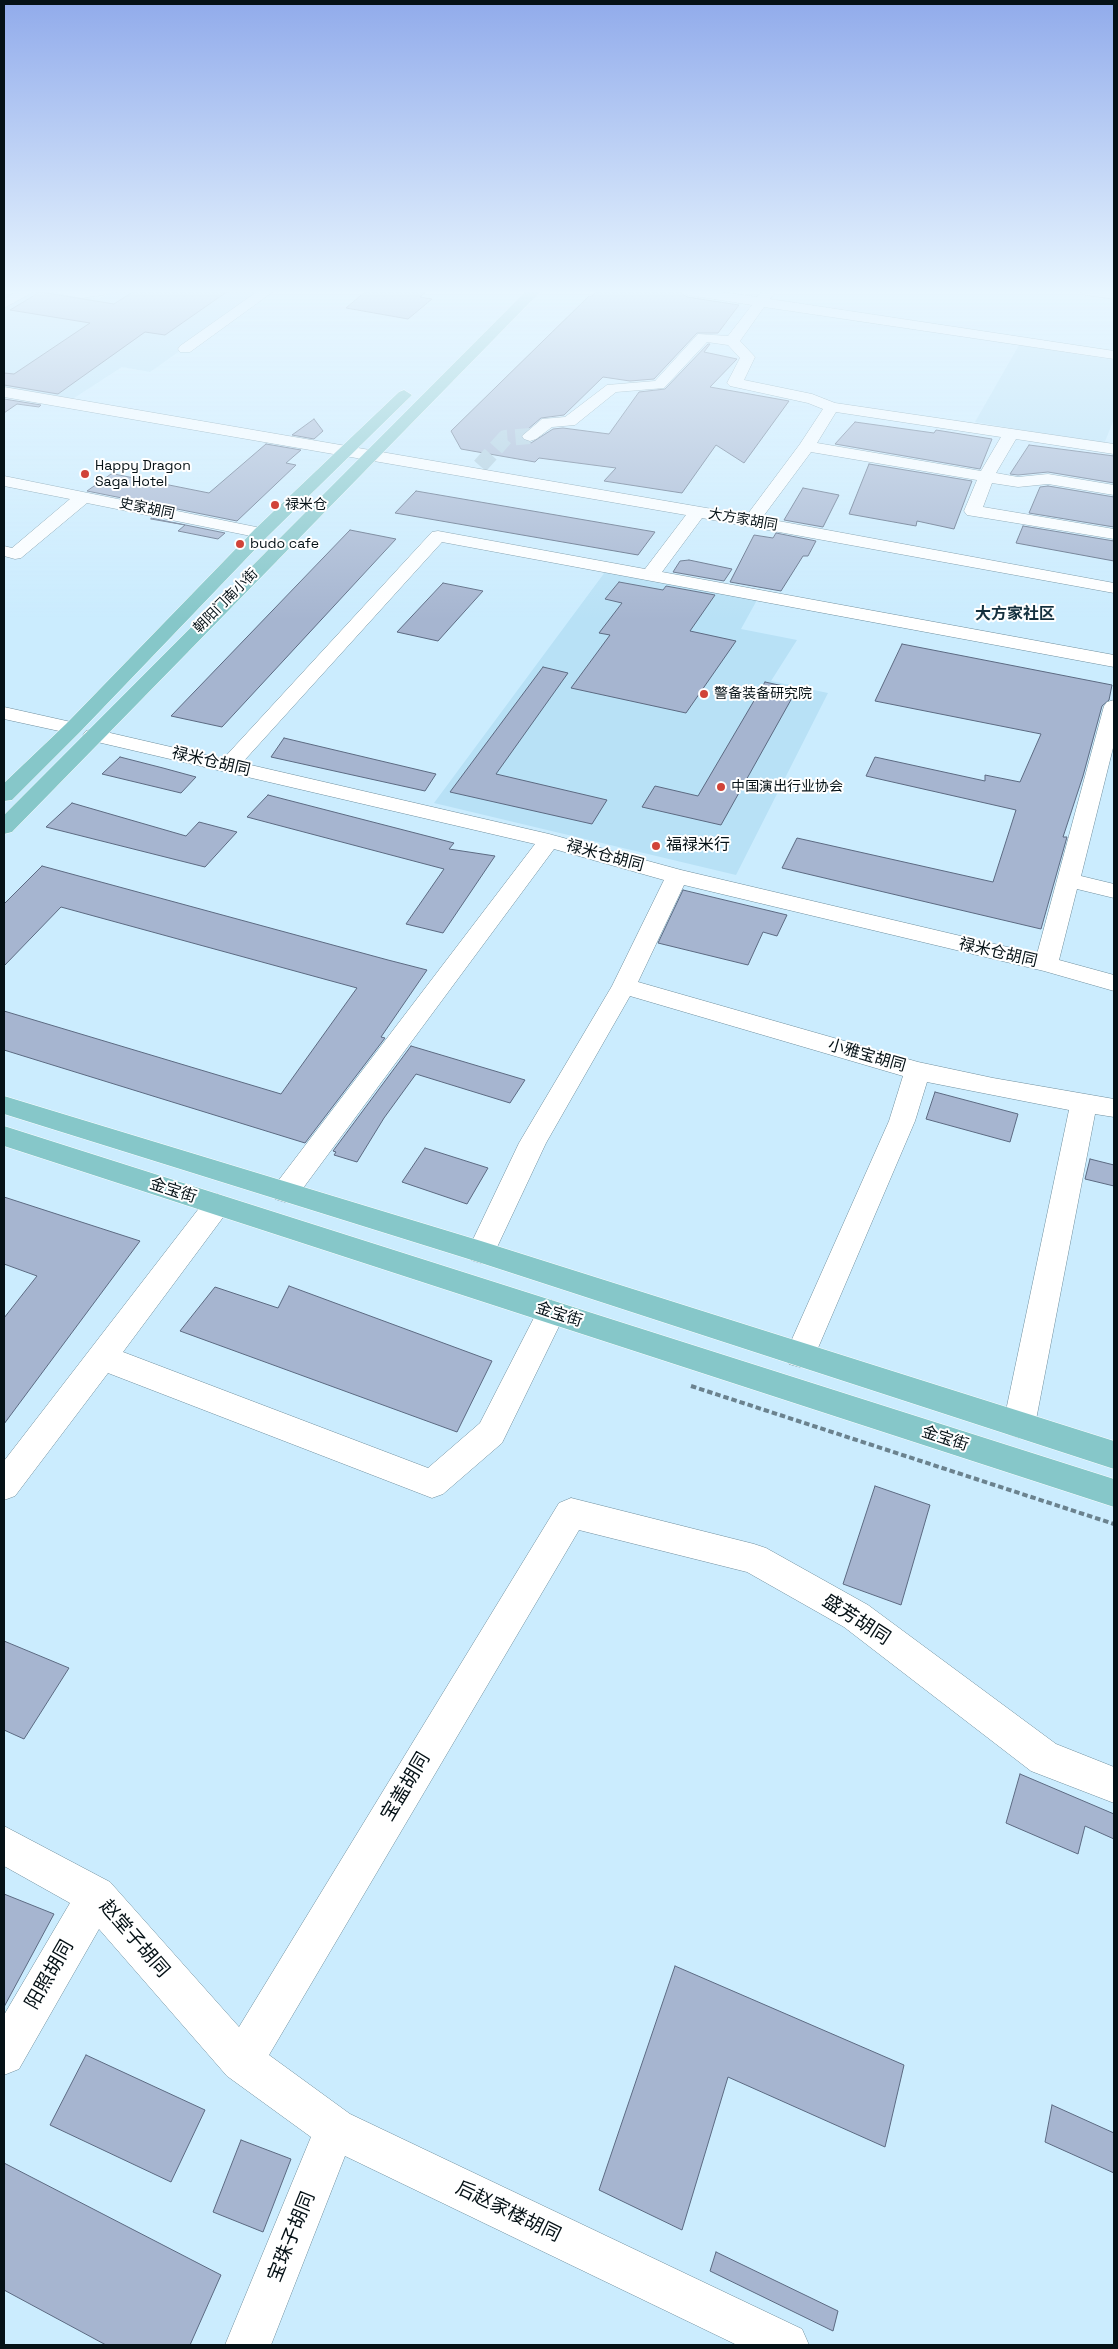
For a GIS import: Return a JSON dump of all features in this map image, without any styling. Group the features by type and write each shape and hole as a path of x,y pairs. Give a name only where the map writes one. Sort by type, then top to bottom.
{"main road":[{"name":"朝阳门南小街","path":"4,827 83,732 261,533 399,401"},
{"name":"朝阳门南小街","path":"4,795 83,732 424,401"},
{"name":"金宝街","path":"4,1105 481,1252 1114,1455"},
{"name":"金宝街","path":"4,1136 1114,1493"}],"street":[{"name":"大方家胡同","path":"55,401 371,454 477,469 697,512 751,520 1114,588"},
{"path":"530,436 548,422 569,422 596,401"},
{"path":"816,401 832,408 1114,449"},
{"path":"751,520 807,446 832,408"},
{"path":"1011,433 986,477 973,511 1114,534"},
{"path":"807,446 1018,482 1048,480 1114,490"},
{"name":"史家胡同","path":"4,481 86,496 261,533"},
{"path":"4,551 15,554 86,496"},
{"path":"650,575 697,512"},
{"path":"228,766 438,536 1114,661"},
{"path":"1046,964 1114,706"},
{"name":"禄米仓胡同","path":"4,713 549,841 677,876 1046,964 1114,983"},
{"path":"285,1192 549,841"},
{"path":"481,1252 533,1143 624,986 677,876"},
{"path":"1068,880 1114,891"},
{"name":"小雅宝胡同","path":"624,986 918,1071 993,1088 1114,1108"},
{"path":"800,1355 902,1121 918,1071"},
{"path":"1019,1425 1084,1102"},
{"path":"4,1486 217,1205"},
{"path":"100,1357 432,1484 491,1433 552,1312"},
{"name":"盛芳胡同","path":"571,1513 754,1559 856,1616 1044,1758 1114,1784"},
{"name":"宝盖胡同","path":"242,2061 571,1513"},
{"name":"赵堂子胡同","path":"4,1845 96,1896 242,2061"},
{"name":"阳照胡同","path":"4,2054 96,1896"},
{"name":"后赵家楼胡同","path":"242,2061 335,2129 786,2345"},
{"name":"宝珠子胡同","path":"248,2345 335,2129"}],"shaded area":[{"path":"987,401 1114,401 1114,419 1104,444 975,422"},
{"path":"605,572 757,600 741,629 797,640 771,681 828,693 736,875 434,803"}],"building":[{"path":"4,401 41,405 39,407 17,404 4,413"},
{"path":"482,401 579,401 564,415 541,418 521,435 522,440 531,443 553,429 563,428 609,434 633,401 789,401 744,463 716,445 682,493 604,481 616,468 539,458 535,462 461,449 451,431"},
{"path":"314,419 323,431 314,439 292,435"},
{"path":"855,422 934,433 936,430 992,439 980,469 835,444"},
{"path":"266,444 301,450 286,463 296,465 237,521 87,491 111,474 114,474 209,493"},
{"path":"1029,445 1114,456 1114,483 1048,472 1010,474"},
{"path":"869,464 972,481 954,529 917,521 916,526 849,514"},
{"path":"1048,486 1114,497 1114,527 1029,513 1040,487"},
{"path":"803,488 839,495 823,527 784,520"},
{"path":"416,491 655,532 638,555 395,513"},
{"path":"151,518 225,533 218,539 178,531 185,525"},
{"path":"1023,526 1114,541 1114,561 1016,543"},
{"path":"350,530 396,539 222,727 171,716"},
{"path":"776,533 816,541 808,556 803,556 781,591 730,582 754,535 773,538"},
{"path":"689,560 732,569 724,581 673,572 680,561"},
{"path":"619,582 663,590 666,586 715,595 690,631 736,641 686,713 571,688 610,635 599,633 622,603 605,599"},
{"path":"443,583 483,591 438,641 397,632"},
{"path":"902,644 1112,685 1109,700 1102,706 1083,776 1063,837 1067,837 1041,929 782,868 797,838 993,882 1016,810 866,776 875,757 985,781 985,775 1020,782 1041,734 875,701"},
{"path":"543,667 568,673 496,774 607,800 592,824 450,792"},
{"path":"765,682 797,689 721,825 642,807 655,786 698,796"},
{"path":"284,738 436,774 425,791 271,757"},
{"path":"120,757 196,777 181,793 102,774"},
{"path":"268,795 454,843 449,849 495,856 443,933 406,924 444,869 247,817"},
{"path":"72,803 186,836 199,822 237,832 205,867 46,827"},
{"path":"42,866 427,970 381,1037 385,1038 305,1143 4,1050 4,1011 281,1094 357,988 61,907 4,966 4,904"},
{"path":"683,890 787,915 777,936 763,932 748,965 658,943"},
{"path":"411,1046 525,1080 510,1103 416,1074 384,1118 357,1162 334,1155 336,1152 333,1151"},
{"path":"935,1092 1018,1114 1010,1142 926,1119"},
{"path":"425,1148 488,1168 467,1204 402,1182"},
{"path":"1090,1159 1114,1165 1114,1186 1085,1179"},
{"path":"4,1197 140,1241 4,1424 4,1318 37,1276 4,1264"},
{"path":"289,1286 492,1361 457,1432 180,1331 215,1287 278,1308"},
{"path":"875,1486 930,1505 901,1605 843,1584"},
{"path":"4,1641 69,1668 24,1739 4,1730"},
{"path":"1020,1774 1114,1814 1114,1839 1085,1826 1078,1854 1006,1823"},
{"path":"4,1894 54,1914 4,2007"},
{"path":"675,1966 904,2065 885,2147 728,2077 682,2230 599,2190"},
{"path":"86,2055 205,2110 171,2182 50,2125"},
{"path":"1052,2105 1114,2133 1114,2173 1045,2142"},
{"path":"241,2140 291,2159 263,2232 213,2212"},
{"path":"4,2163 221,2275 190,2345 106,2345 4,2290"},
{"path":"716,2252 838,2311 833,2331 710,2271"}],"tunnel":[{"path":"480,466 505,438 530,436"}],"place":[{"name":"Happy Dragon Saga Hotel","path":"85,474"},
{"name":"禄米仓","path":"275,505"},
{"name":"budo cafe","path":"240,544"},
{"name":"警备装备研究院","path":"704,694"},
{"name":"中国演出行业协会","path":"721,787"},
{"name":"福禄米行","path":"656,846"}],"district":[{"name":"大方家社区","path":"1015,615"}]}
